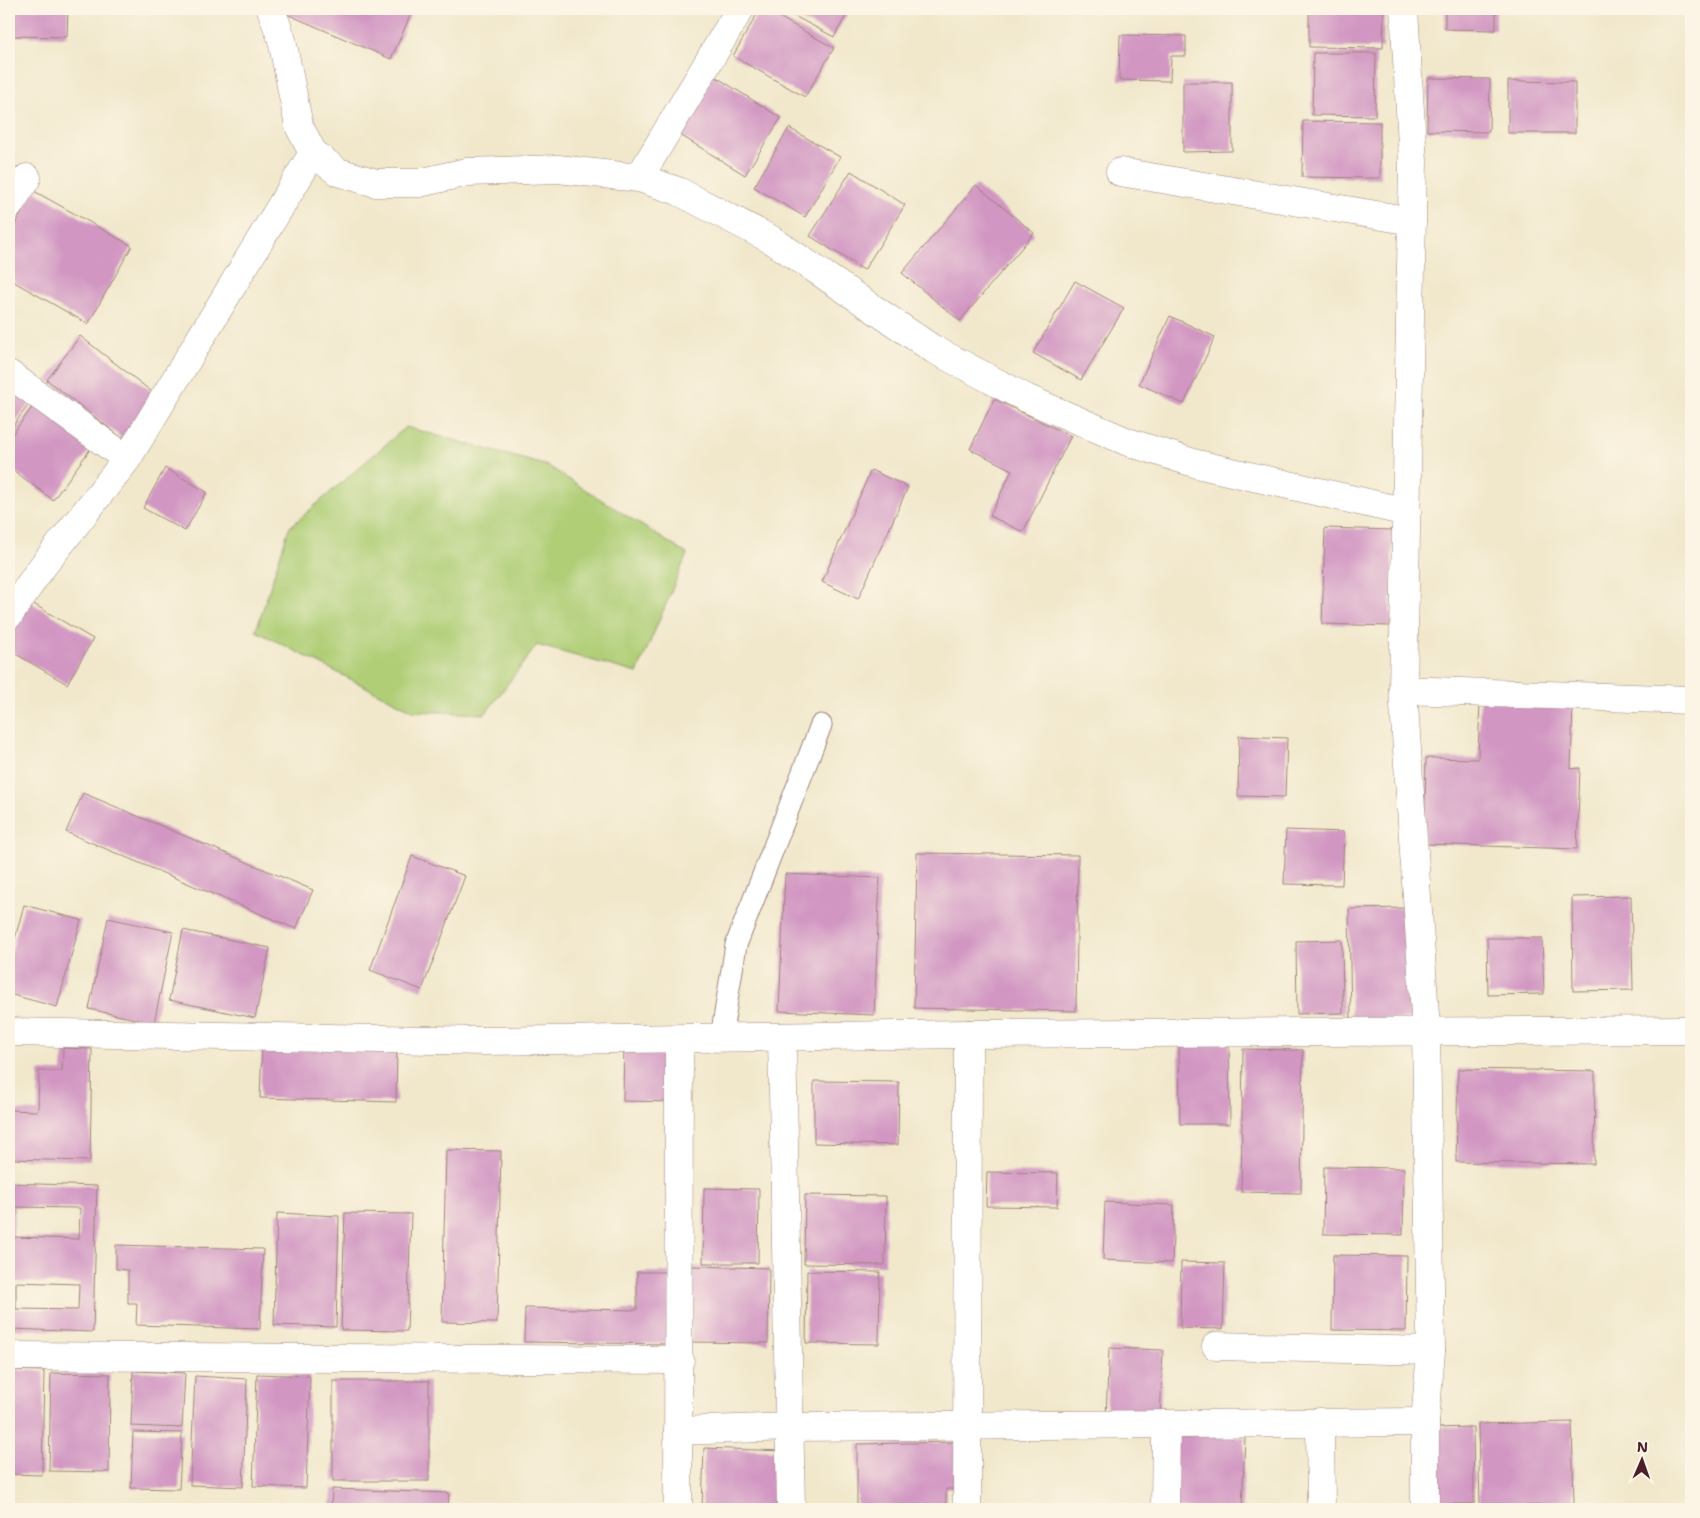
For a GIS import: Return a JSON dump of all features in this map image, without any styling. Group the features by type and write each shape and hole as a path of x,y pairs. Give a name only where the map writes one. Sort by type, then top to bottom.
{"street":[{"path":"271,9 282,40 299,126 313,153 338,172 376,183 419,183 467,172 558,169 639,178 678,191 772,240 933,349 1026,398 1128,442 1196,464 1407,512"},
{"path":"639,178 740,9"},
{"path":"1404,9 1413,162 1403,690 1426,1030 1431,1351 1424,1422 1426,1509"},
{"path":"9,615 39,572 127,459 313,153"},
{"path":"1120,172 1412,220"},
{"path":"9,206 27,178"},
{"path":"9,374 127,459"},
{"path":"1403,690 1691,700"},
{"path":"9,1032 486,1042 968,1034 1691,1030"},
{"path":"967,1509 968,1034"},
{"path":"782,1037 792,1509"},
{"path":"678,1509 680,1360 679,1038"},
{"path":"1216,1346 1431,1351"},
{"path":"9,1356 680,1360"},
{"path":"1320,1422 1322,1509"},
{"path":"678,1431 790,1427 1424,1422"},
{"path":"1165,1509 1166,1424"}],"lane":[{"path":"721,1038 736,945 821,725"}],"green space":[{"path":"406,427 548,466 687,554 637,673 537,645 485,714 413,711 256,631 289,528"}],"building":[{"path":"9,9 68,9 67,37 9,36"},
{"path":"284,9 413,9 391,59 282,12"},
{"path":"760,9 765,9 834,48 805,97 733,56"},
{"path":"781,9 850,9 834,37"},
{"path":"1309,9 1384,9 1383,48 1309,47"},
{"path":"1445,9 1496,9 1496,30 1445,29"},
{"path":"1120,35 1186,36 1186,56 1171,56 1170,81 1119,80"},
{"path":"1313,53 1376,53 1375,116 1312,115"},
{"path":"713,75 781,118 745,175 677,133"},
{"path":"1428,78 1490,79 1489,132 1427,131"},
{"path":"1508,81 1575,82 1575,133 1508,133"},
{"path":"1183,82 1232,82 1232,151 1183,152"},
{"path":"1303,121 1380,122 1380,178 1302,177"},
{"path":"789,128 840,157 805,217 754,187"},
{"path":"851,171 905,205 864,270 810,236"},
{"path":"976,185 1034,233 960,321 902,273"},
{"path":"34,191 132,246 88,324 9,279 9,235"},
{"path":"1075,281 1124,308 1081,380 1033,353"},
{"path":"1170,316 1215,337 1184,404 1139,384"},
{"path":"80,336 156,395 122,438 47,380"},
{"path":"9,380 33,399 9,431"},
{"path":"994,399 1071,436 1023,532 990,516 1012,470 970,449"},
{"path":"36,402 94,444 53,500 9,467 9,439"},
{"path":"165,468 207,492 185,531 143,508"},
{"path":"871,470 908,487 858,599 822,582"},
{"path":"1325,528 1393,530 1390,626 1322,624"},
{"path":"25,599 93,639 67,684 9,650 9,626"},
{"path":"1480,700 1573,703 1571,769 1580,768 1577,849 1424,844 1426,758 1478,759"},
{"path":"1239,736 1287,738 1285,797 1238,796"},
{"path":"83,793 313,890 296,929 66,832"},
{"path":"1286,830 1344,832 1342,885 1284,884"},
{"path":"917,853 1078,855 1076,1011 914,1008"},
{"path":"412,856 465,876 422,990 370,970"},
{"path":"785,874 880,878 874,1015 779,1011"},
{"path":"1631,896 1633,990 1573,991 1572,897"},
{"path":"24,905 81,920 57,1007 9,994 9,961"},
{"path":"1410,908 1412,1019 1351,1020 1349,909"},
{"path":"108,918 173,932 154,1023 89,1009"},
{"path":"183,930 270,948 255,1018 169,1000"},
{"path":"1487,938 1542,938 1544,994 1488,995"},
{"path":"1342,940 1343,1013 1297,1014 1296,941"},
{"path":"1229,1040 1230,1124 1180,1124 1179,1041"},
{"path":"624,1043 675,1044 674,1102 623,1101"},
{"path":"262,1044 397,1048 396,1102 260,1098"},
{"path":"63,1048 92,1049 90,1161 9,1159 9,1110 38,1111 39,1071 62,1071"},
{"path":"1243,1049 1303,1050 1301,1193 1241,1192"},
{"path":"1458,1069 1595,1071 1594,1164 1456,1162"},
{"path":"814,1081 899,1082 898,1145 814,1143"},
{"path":"446,1150 501,1151 497,1323 442,1322"},
{"path":"1324,1167 1404,1168 1403,1235 1323,1234"},
{"path":"987,1172 1058,1173 1057,1207 986,1206"},
{"path":"9,1183 97,1186 93,1332 9,1329","holes":["14,1207 80,1208 79,1239 13,1237","16,1282 79,1284 78,1310 16,1309"]},
{"path":"704,1188 759,1189 758,1263 703,1263"},
{"path":"805,1195 886,1196 885,1265 804,1264"},
{"path":"1105,1202 1174,1205 1172,1263 1103,1260"},
{"path":"277,1213 339,1216 336,1327 274,1325"},
{"path":"345,1213 411,1214 407,1331 341,1330"},
{"path":"116,1245 263,1249 260,1329 136,1325 137,1303 128,1303 128,1270 116,1269"},
{"path":"1333,1255 1407,1256 1406,1331 1332,1330"},
{"path":"1181,1262 1225,1263 1223,1329 1180,1328"},
{"path":"692,1266 769,1268 768,1343 691,1342"},
{"path":"807,1271 880,1272 879,1344 806,1343"},
{"path":"637,1272 670,1272 670,1344 524,1342 525,1308 637,1310"},
{"path":"1109,1348 1163,1350 1160,1419 1106,1417"},
{"path":"9,1370 44,1371 42,1475 9,1474"},
{"path":"133,1371 185,1373 182,1428 131,1426"},
{"path":"51,1373 110,1374 109,1472 49,1471"},
{"path":"257,1374 310,1376 306,1488 253,1486"},
{"path":"195,1376 247,1379 243,1487 190,1485"},
{"path":"333,1381 429,1381 429,1481 333,1481"},
{"path":"1572,1422 1574,1505 1480,1506 1478,1424"},
{"path":"1473,1427 1474,1504 1434,1504 1433,1428"},
{"path":"133,1432 182,1433 179,1489 131,1488"},
{"path":"1176,1434 1245,1437 1242,1509 1173,1509"},
{"path":"956,1442 957,1489 946,1489 946,1509 857,1509 857,1444"},
{"path":"704,1448 782,1451 780,1509 702,1509"},
{"path":"332,1489 449,1493 448,1509 331,1509"}]}
